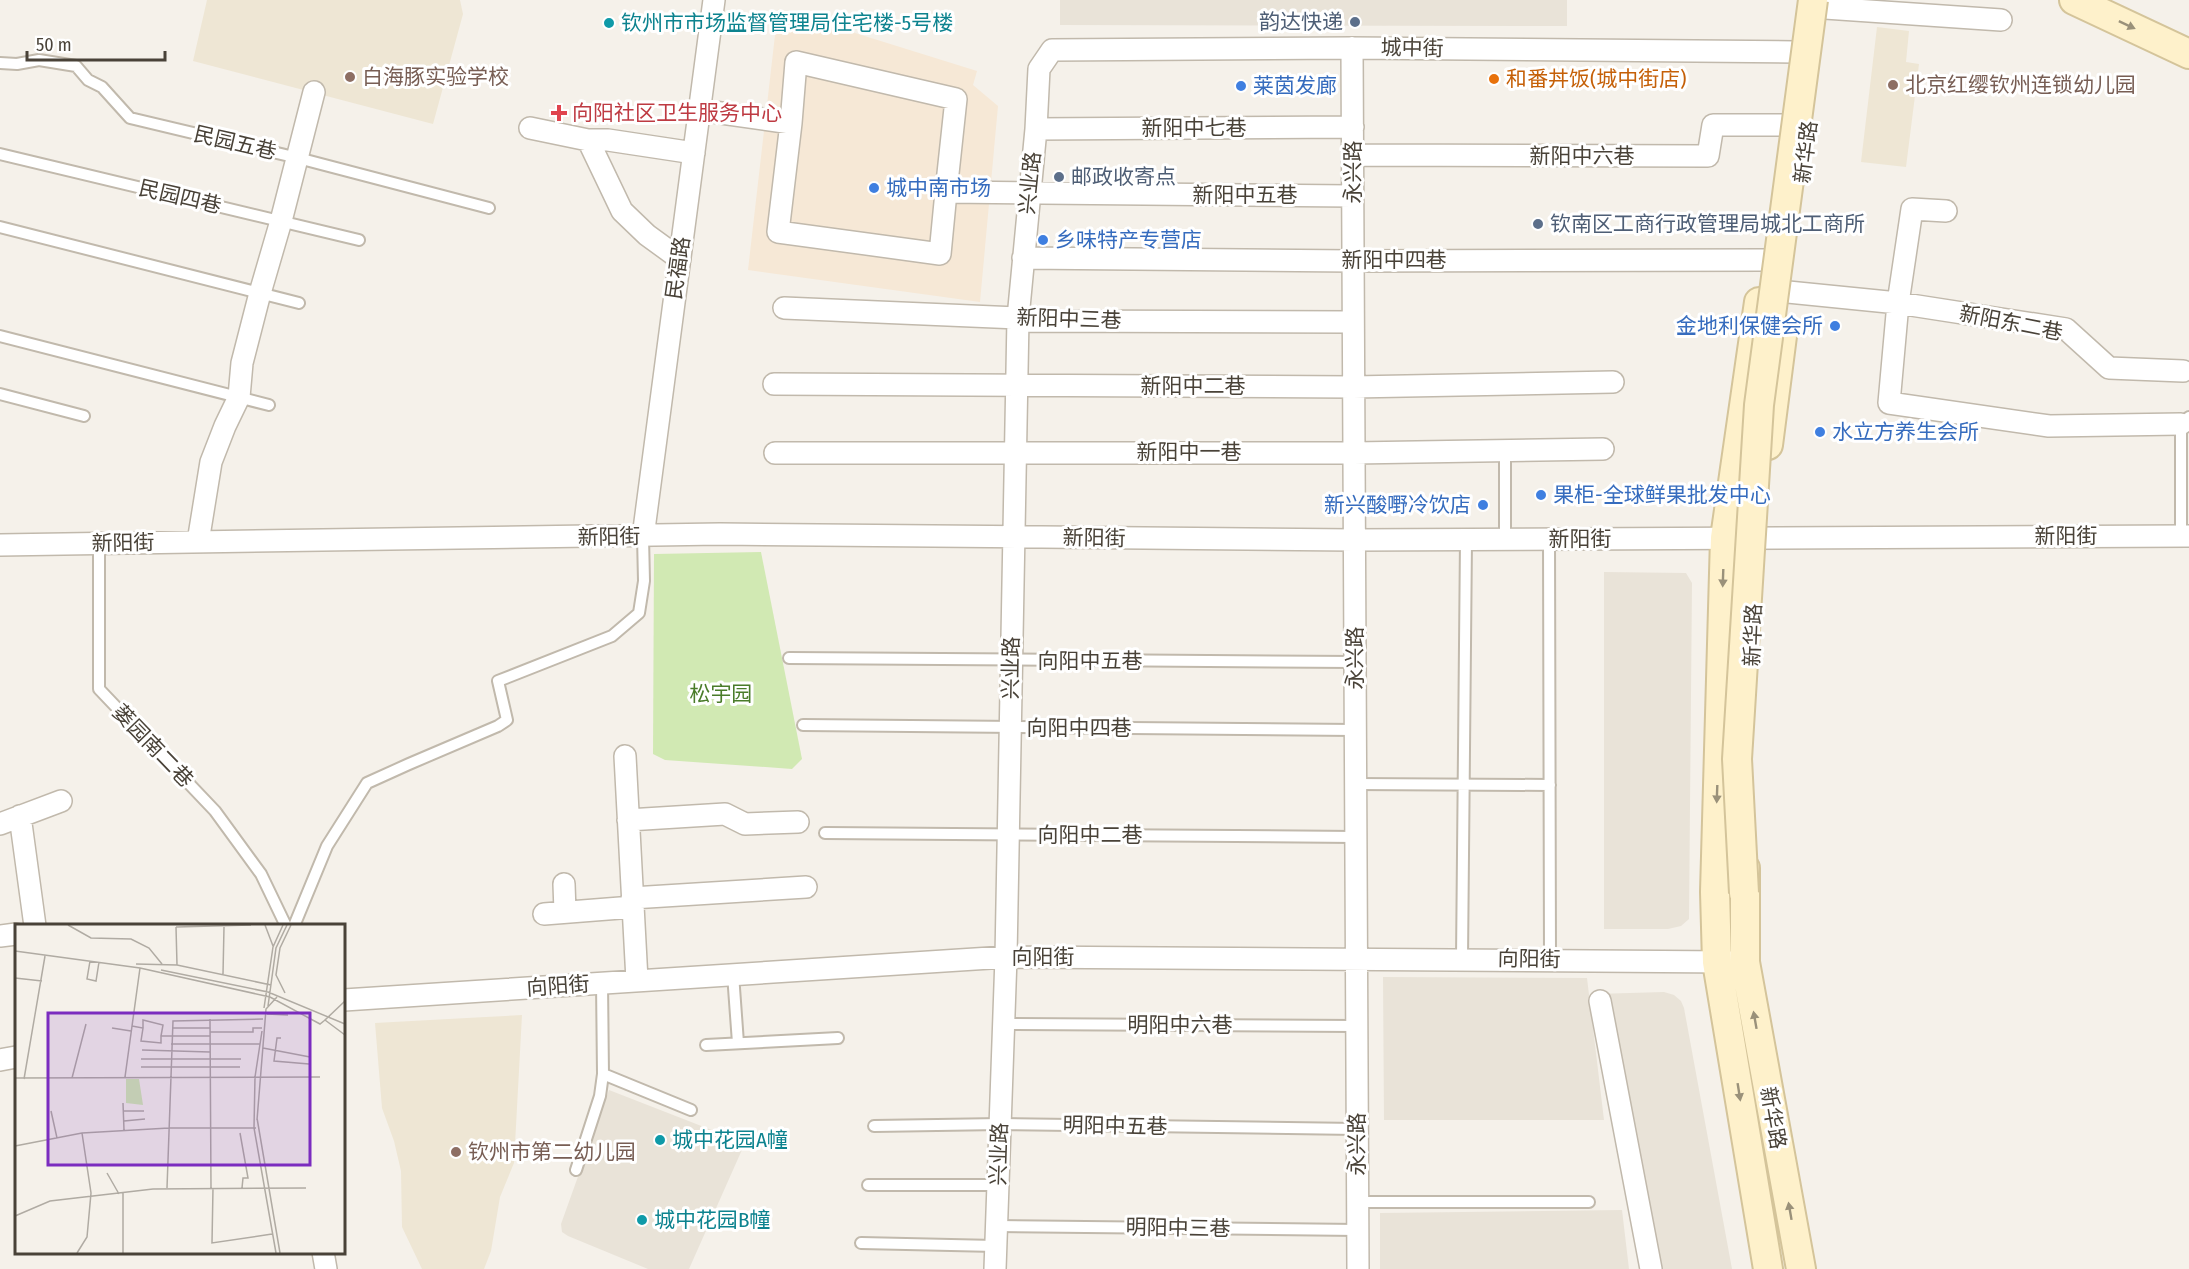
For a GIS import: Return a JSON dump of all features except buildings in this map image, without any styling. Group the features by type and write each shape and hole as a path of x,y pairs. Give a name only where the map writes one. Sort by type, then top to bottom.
{"street":[{"name":"民福路","path":"643,537 714,0"},
{"path":"2074,0 2189,54"},
{"path":"1744,893 1737,759 1759,405 1816,2 2001,20"},
{"name":"新华路","path":"1801,1269 1714,892 1725,538 1795,52 1816,2"},
{"name":"新华路","path":"1768,1269 1731,962 1744,893 1756,537 1788,292 1816,2"},
{"name":"城中街","path":"1038,69 1052,50 1352,48 1795,52"},
{"name":"永兴路","path":"1352,48 1358,1269"},
{"path":"796,62 956,99 946,192 940,254 778,232 796,62"},
{"name":"兴业路","path":"995,1269 1009,835 1018,318 1036,129 1038,69"},
{"path":"198,542 211,462 239,397 242,363 314,92"},
{"path":"700,110 791,123"},
{"name":"新阳中六巷","path":"1353,155 1708,156 1713,125 1785,125"},
{"name":"新阳中七巷","path":"1036,129 1353,127"},
{"path":"530,128 588,140 608,140 694,153"},
{"path":"588,140 622,211 647,235 680,259"},
{"name":"新阳中五巷","path":"946,192 1352,196"},
{"path":"1946,211 1912,209 1898,303 1889,403 2049,426 2185,421"},
{"name":"新阳中四巷","path":"1023,258 1353,261 1765,260"},
{"name":"新阳东二巷","path":"1788,292 1898,303 2066,329 2109,368 2186,373"},
{"name":"新阳中三巷","path":"784,308 1018,318 1027,321 1353,322"},
{"name":"新阳中二巷","path":"774,384 1353,387 1613,382"},
{"name":"新阳中一巷","path":"775,453 1354,453 1603,449"},
{"name":"新阳街","path":"0,545 643,537 720,534 1354,540 2185,536"},
{"path":"625,756 637,980"},
{"path":"0,824 61,801"},
{"path":"628,820 725,814 746,824 798,822"},
{"path":"20,816 35,924"},
{"path":"564,884 554,913 633,902 806,887"},
{"path":"0,936 15,934"},
{"name":"向阳街","path":"345,1000 1006,957 1731,962"},
{"path":"1600,1001 1651,1269"},
{"path":"0,1060 15,1057"},
{"path":"323,1254 326,1269"}],"lane":[{"name":"民园五巷","path":"0,63 17,64 39,60 76,66 88,80 102,87 130,118 298,158 489,208"},
{"name":"民园四巷","path":"0,154 359,240"},
{"path":"0,227 299,303"},
{"path":"0,336 269,405"},
{"path":"0,394 84,416"},
{"path":"2185,421 2185,536"},
{"path":"1505,450 1505,539"},
{"path":"295,924 327,846 367,783 498,726 507,720 498,681 612,636 639,614 644,581 643,537"},
{"path":"1549,539 1550,960"},
{"path":"1462,959 1466,540"},
{"name":"蒌园南二巷","path":"99,544 99,689 215,811 261,874 285,924"},
{"name":"向阳中五巷","path":"789,658 1355,662"},
{"name":"向阳中四巷","path":"803,725 1355,730"},
{"path":"1355,784 1550,785"},
{"name":"向阳中二巷","path":"825,833 1355,837"},
{"path":"733,974 738,1043"},
{"path":"576,1170 600,1096 603,1074 602,983"},
{"name":"明阳中六巷","path":"1004,1024 1356,1026"},
{"path":"706,1045 838,1038"},
{"path":"603,1074 691,1110"},
{"name":"明阳中五巷","path":"874,1126 1000,1124 1357,1129"},
{"path":"867,1185 998,1185"},
{"path":"1358,1202 1589,1202"},
{"name":"明阳中三巷","path":"861,1243 997,1236 1358,1230"}],"shaded area":[{"name":"白海豚实验学校","path":"207,0 460,0 463,14 433,124 193,61"},
{"path":"1060,0 1567,0 1567,26 1060,25"},
{"name":"城中南市场","path":"778,9 977,71 973,85 998,106 980,302 748,270"},
{"name":"北京红缨钦州连锁幼儿园","path":"1877,27 1909,31 1906,62 1919,64 1906,167 1861,162"},
{"path":"1604,572 1686,573 1692,583 1689,919 1681,926 1668,929 1604,929"},
{"path":"1383,977 1587,978 1604,1120 1384,1120"},
{"path":"1664,992 1674,995 1681,1001 1684,1008 1732,1269 1639,1269 1595,994"},
{"name":"钦州市第二幼儿园","path":"522,1015 514,1163 500,1197 491,1251 484,1269 422,1269 402,1227 401,1171 394,1141 382,1108 375,1023"},
{"path":"609,1090 745,1143 689,1269 648,1269 562,1232 561,1224"},
{"path":"1622,1210 1629,1269 1380,1269 1380,1213"}],"green space":[{"name":"松宇园","path":"761,552 802,759 792,769 665,760 653,754 654,554"}],"place":[{"name":"韵达快递","path":"1355,22"},
{"name":"钦州市市场监督管理局住宅楼-5号楼","path":"609,23"},
{"name":"白海豚实验学校","path":"350,77"},
{"name":"和番丼饭(城中街店)","path":"1494,79"},
{"name":"北京红缨钦州连锁幼儿园","path":"1893,85"},
{"name":"莱茵发廊","path":"1241,86"},
{"name":"向阳社区卫生服务中心","path":"559,113"},
{"name":"邮政收寄点","path":"1059,177"},
{"name":"城中南市场","path":"874,188"},
{"name":"钦南区工商行政管理局城北工商所","path":"1538,224"},
{"name":"乡味特产专营店","path":"1043,240"},
{"name":"金地利保健会所","path":"1835,326"},
{"name":"水立方养生会所","path":"1820,432"},
{"name":"果柜-全球鲜果批发中心","path":"1541,495"},
{"name":"新兴酸嘢冷饮店","path":"1483,505"},
{"name":"城中花园A幢","path":"660,1140"},
{"name":"钦州市第二幼儿园","path":"456,1152"},
{"name":"城中花园B幢","path":"642,1220"}]}
